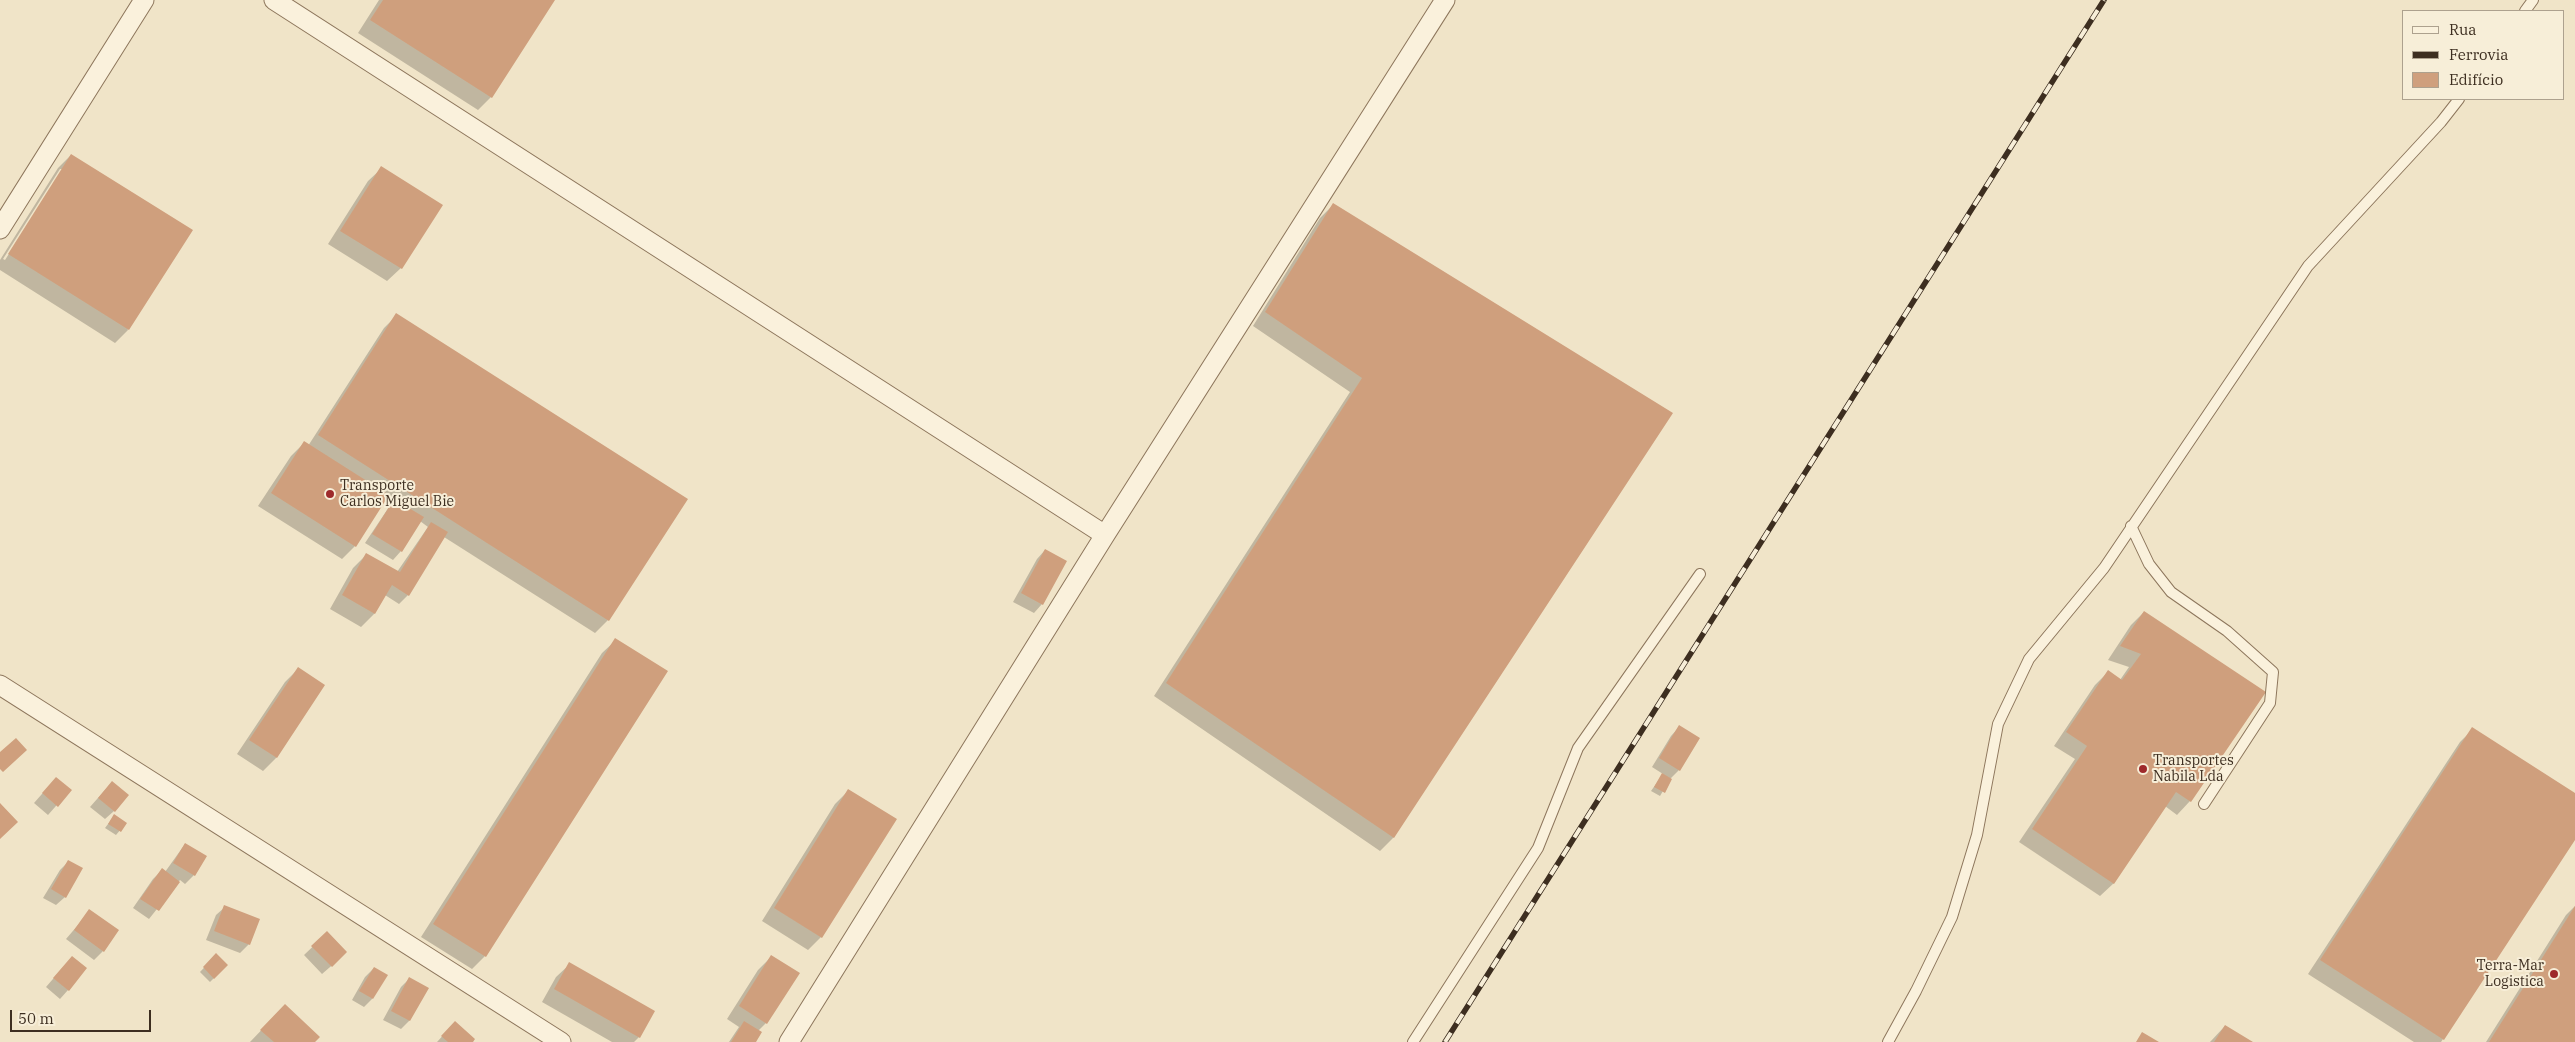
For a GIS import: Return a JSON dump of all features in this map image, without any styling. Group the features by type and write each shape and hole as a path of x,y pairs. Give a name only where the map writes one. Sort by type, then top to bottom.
{"street":[{"path":"0,229 144,0"},
{"path":"274,0 1106,535"},
{"path":"789,1042 1106,535 1445,0"},
{"path":"0,686 561,1042"}],"lane":[{"path":"1888,1042 1916,991 1952,917 1977,835 1998,724 2029,658 2104,568 2308,266 2441,122 2457,100"},
{"path":"2131,526 2149,564 2171,592 2227,631 2273,672 2270,703 2204,804"},
{"path":"1413,1042 1538,848 1578,748 1700,574"}],"building":[{"path":"383,0 555,0 492,98 370,20"},
{"path":"71,154 193,230 129,330 8,254"},
{"path":"381,166 443,205 402,269 340,231"},
{"path":"1333,203 1673,413 1394,838 1166,683 1362,378 1265,312"},
{"path":"396,313 688,499 609,621 318,435"},
{"name":"Transporte Carlos Miguel Bie","path":"304,441 389,495 356,547 271,493"},
{"path":"394,499 424,517 402,552 372,534"},
{"path":"431,522 448,532 409,596 392,585 375,614 342,595 366,553 400,572"},
{"path":"1045,549 1067,561 1043,605 1021,593"},
{"name":"Transportes Nabila Lda","path":"2144,611 2266,692 2191,802 2176,792 2114,884 2032,829 2087,746 2066,732 2108,670 2122,680 2141,654 2120,646"},
{"path":"615,638 668,671 486,957 433,924"},
{"path":"298,667 325,685 277,758 249,740"},
{"path":"1679,725 1700,738 1680,771 1659,758"},
{"path":"2472,727 2575,793 2575,840 2444,1040 2320,960"},
{"path":"16,738 27,750 3,772 0,769 0,752"},
{"path":"1662,773 1672,779 1665,793 1654,787"},
{"path":"56,777 72,790 58,807 42,793"},
{"path":"112,781 129,795 115,812 98,798"},
{"path":"848,789 897,819 822,938 774,908"},
{"path":"0,803 18,822 0,839"},
{"path":"114,814 127,823 121,832 108,824"},
{"path":"185,843 207,856 195,876 173,863"},
{"path":"68,860 83,868 66,898 51,889"},
{"path":"162,868 180,882 159,911 140,899"},
{"path":"224,905 260,919 250,945 214,931"},
{"name":"Terra-Mar Logistica","path":"2575,906 2575,1042 2489,1042"},
{"path":"89,909 119,930 104,952 74,930"},
{"path":"327,931 347,952 332,967 311,946"},
{"path":"216,953 228,965 214,979 203,967"},
{"path":"771,955 800,973 767,1024 739,1006"},
{"path":"72,956 87,968 69,991 53,978"},
{"path":"569,962 655,1011 640,1038 554,989"},
{"path":"374,967 388,975 373,999 359,991"},
{"path":"409,977 429,988 410,1021 391,1011"},
{"path":"285,1004 320,1037 315,1042 274,1042 260,1030"},
{"path":"455,1021 475,1039 473,1042 448,1042 441,1036"},
{"path":"744,1021 762,1032 756,1042 731,1042"},
{"path":"2225,1025 2253,1042 2214,1042"},
{"path":"2142,1032 2159,1042 2136,1042"}],"railway":[{"path":"1445,1042 2104,0"}],"place":[{"name":"Transporte Carlos Miguel Bie","path":"330,494"},
{"name":"Transportes Nabila Lda","path":"2143,769"},
{"name":"Terra-Mar Logistica","path":"2554,974"}]}
